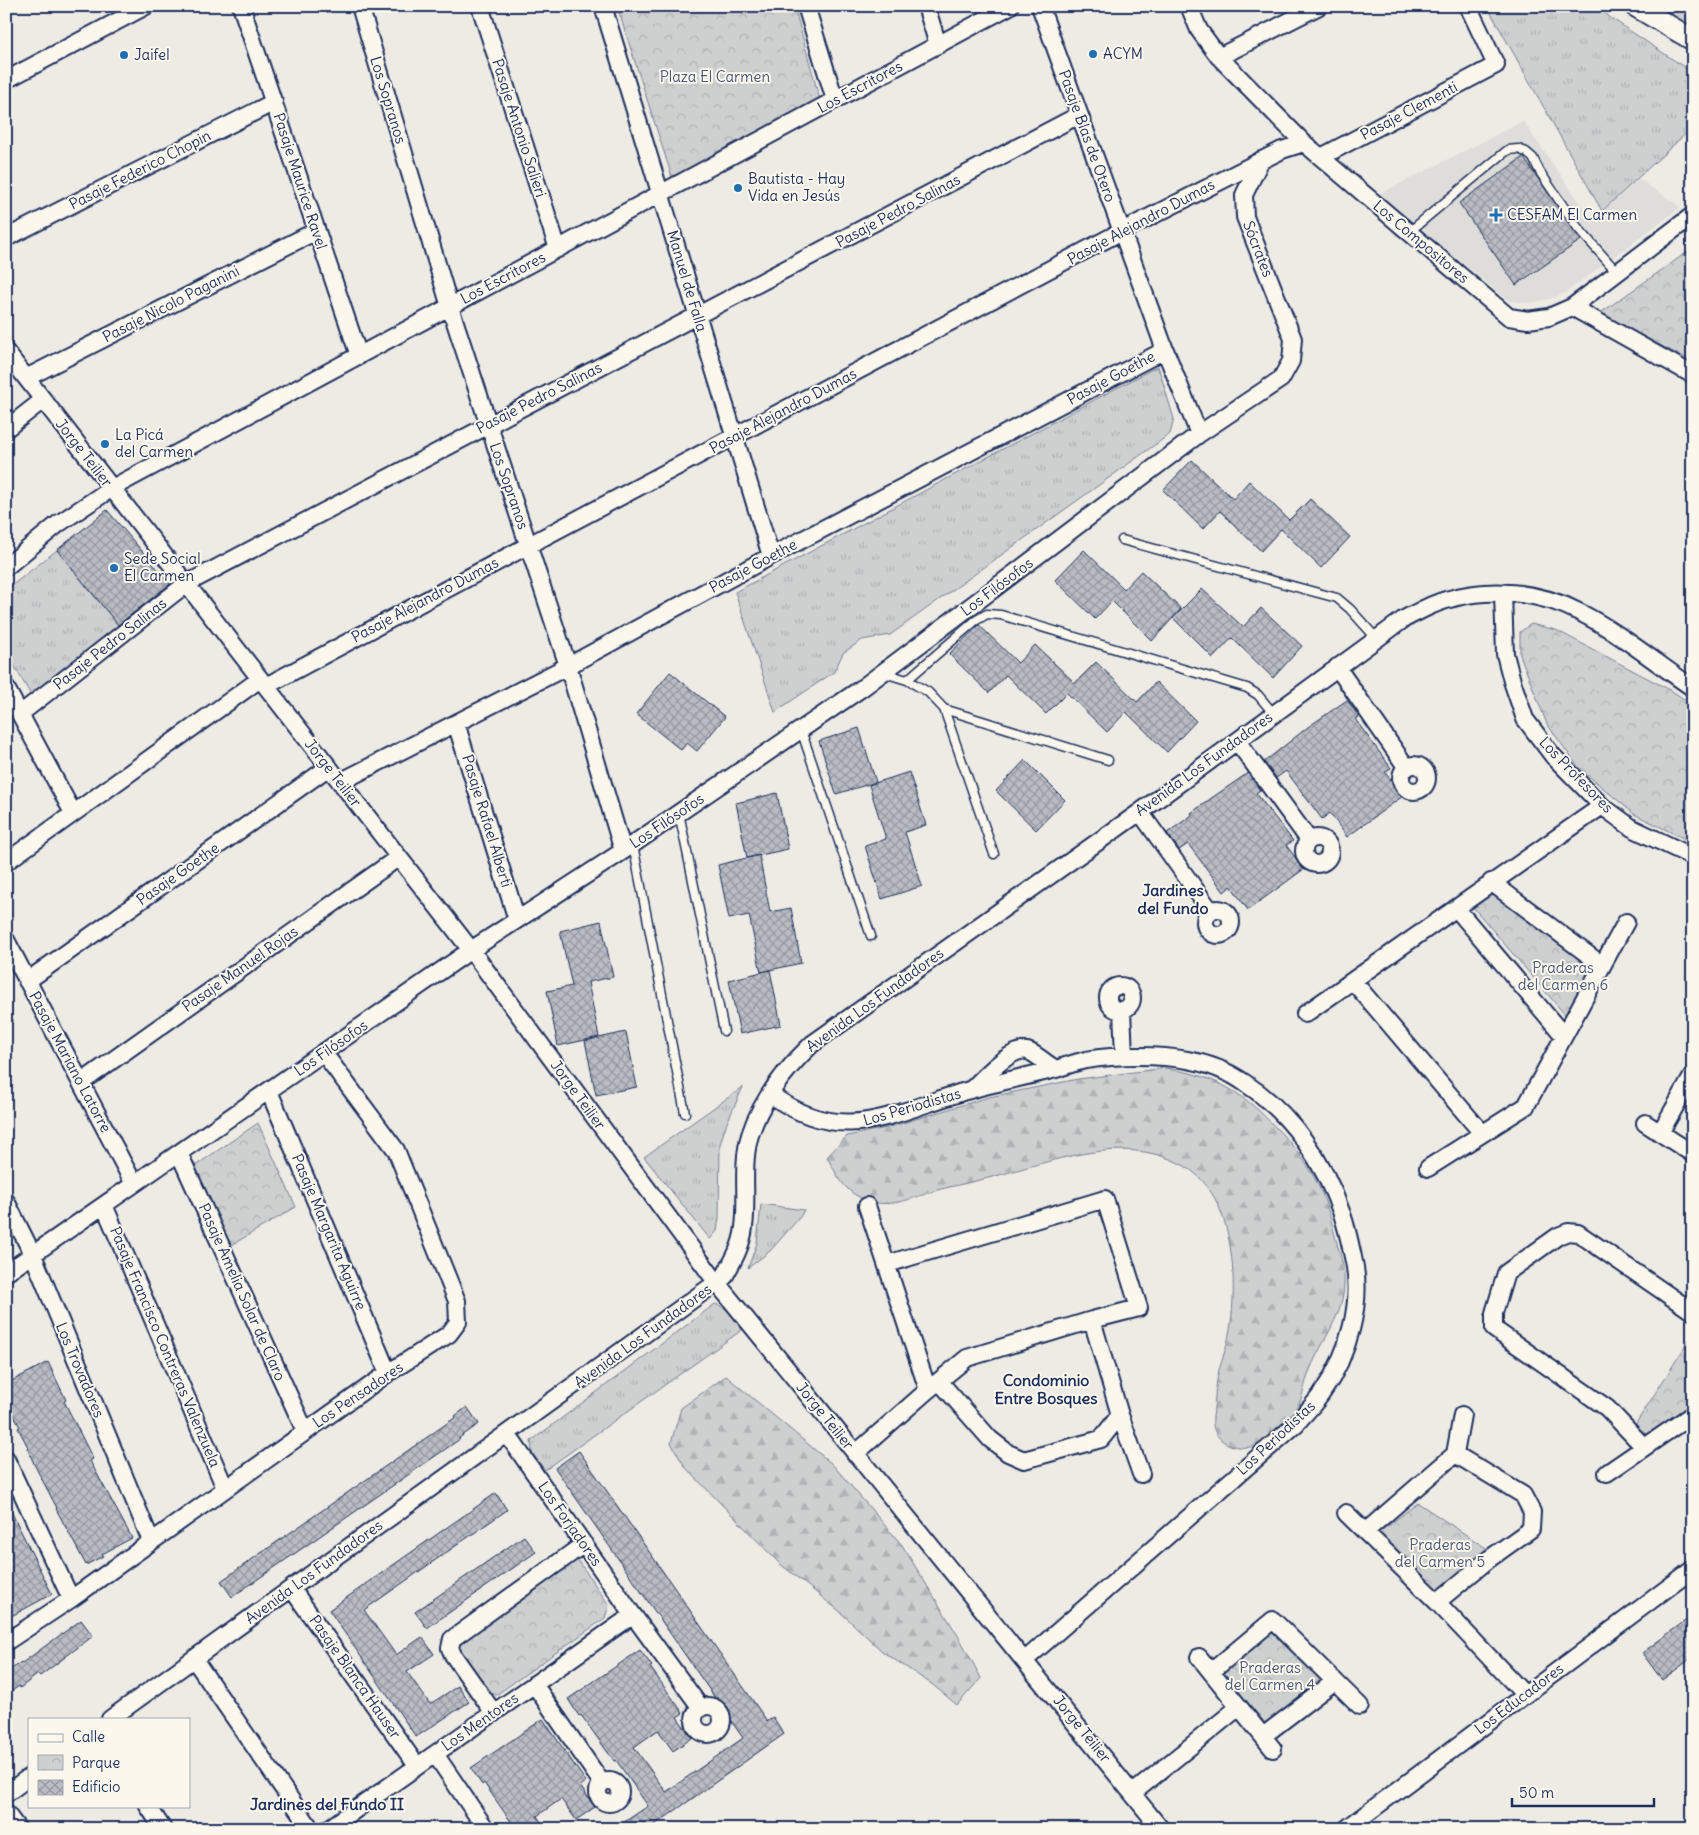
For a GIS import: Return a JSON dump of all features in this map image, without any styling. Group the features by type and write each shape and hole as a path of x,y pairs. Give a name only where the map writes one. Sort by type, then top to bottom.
{"street":[{"path":"6,80 128,11 146,6"},
{"name":"Pasaje Maurice Ravel","path":"241,6 359,356"},
{"name":"Los Sopranos","path":"360,6 450,307 628,848"},
{"name":"Pasaje Antonio Salieri","path":"480,6 558,249"},
{"name":"Manuel de Falla","path":"603,6 771,556"},
{"path":"806,6 835,100"},
{"path":"926,6 938,45"},
{"name":"Los Escritores","path":"6,567 58,524 112,488 1010,6"},
{"name":"Pasaje Blas de Otero","path":"1040,6 1078,115 1165,350 1199,434"},
{"name":"Los Compositores","path":"1189,6 1199,30 1219,57 1304,143 1509,316 1528,320 1549,317 1572,307 1693,215"},
{"path":"1219,57 1319,6"},
{"name":"Pasaje Clementi","path":"1321,157 1496,65 1468,6"},
{"path":"1635,6 1693,40"},
{"name":"Pasaje Federico Chopin","path":"6,238 274,102"},
{"name":"Pasaje Pedro Salinas","path":"20,714 186,584 1078,115"},
{"name":"Pasaje Alejandro Dumas","path":"6,862 263,683 735,437 1122,231 1260,160 1304,143"},
{"name":"Sócrates","path":"1260,160 1244,195 1245,217 1293,339"},
{"name":"Pasaje Nicolo Paganini","path":"26,378 316,231"},
{"path":"1572,307 1693,375"},
{"name":"Los Filósofos","path":"6,1273 471,950 628,848 883,673 1199,434 1281,379 1291,361 1293,339"},
{"name":"Pasaje Goethe","path":"340,782 568,666 771,556 1165,350"},
{"name":"Jorge Teilier","path":"6,352 471,950 717,1283 1133,1792 1161,1829"},
{"path":"6,428 43,400"},
{"name":"Avenida Los Fundadores","path":"111,1718 717,1283 724,1277 737,1254 744,1228 745,1167 750,1136 770,1094 795,1061 812,1044 1140,812 1404,619 1428,606 1465,596 1503,593 1542,598 1578,611 1602,625 1692,688"},
{"name":"Los Profesores","path":"1503,593 1505,654 1525,720 1553,756 1602,806 1632,828 1693,857"},
{"path":"1337,667 1407,768"},
{"path":"6,688 74,813"},
{"name":"Pasaje Rafael Alberti","path":"456,723 517,920"},
{"path":"1237,741 1309,840"},
{"name":"Pasaje Goethe","path":"27,981 329,767"},
{"path":"1306,1014 1491,882 1602,806"},
{"path":"1140,812 1210,910"},
{"name":"Pasaje Manuel Rojas","path":"82,1082 398,857"},
{"path":"1491,882 1602,965"},
{"path":"1456,908 1564,1036"},
{"path":"1428,1168 1526,1106 1626,922"},
{"name":"Pasaje Mariano Latorre","path":"6,940 134,1184"},
{"path":"1353,981 1482,1133"},
{"path":"1122,1010 1124,1056"},
{"name":"Los Periodistas","path":"972,1089 996,1066 1022,1050 1029,1051 1056,1069"},
{"name":"Los Pensadores","path":"6,1642 71,1599 305,1431 449,1334 458,1322 457,1301 396,1150 324,1052"},
{"name":"Los Periodistas","path":"770,1094 803,1115 827,1122 859,1123 899,1113 972,1089 1087,1060 1124,1056 1165,1056 1202,1062 1228,1072 1259,1092 1286,1117 1308,1146 1322,1169 1343,1215 1354,1262 1356,1304 1350,1336 1336,1369 1322,1394 1296,1424 1025,1660"},
{"path":"1660,1133 1693,1075"},
{"name":"Pasaje Margarita Aguirre","path":"269,1092 388,1374"},
{"path":"1645,1123 1693,1154"},
{"name":"Pasaje Amelia Solar de Claro","path":"180,1153 305,1431"},
{"path":"855,1454 968,1358 1092,1320 1140,1308 1105,1199 887,1264"},
{"name":"Los Trovadores","path":"6,1201 33,1255 151,1541"},
{"name":"Pasaje Francisco Contreras Valenzuela","path":"104,1205 225,1488"},
{"path":"867,1206 887,1264 934,1385 1008,1454 1024,1460 1101,1439 1120,1415"},
{"path":"1644,1448 1607,1408 1494,1329 1494,1313 1506,1273 1558,1236 1568,1232 1578,1233 1693,1312"},
{"path":"1092,1320 1120,1415 1140,1474"},
{"path":"1607,1473 1693,1414"},
{"path":"1366,1531 1455,1454 1462,1415"},
{"name":"Los Forjadores","path":"506,1434 701,1708"},
{"path":"1437,1602 1489,1559 1531,1529 1532,1512 1523,1494 1455,1454"},
{"path":"6,1460 71,1599"},
{"path":"1346,1513 1437,1602 1525,1695"},
{"path":"494,1713 453,1655 450,1648 452,1639 584,1544"},
{"name":"Los Educadores","path":"1346,1829 1693,1569"},
{"name":"Pasaje Blanca Hauser","path":"292,1588 418,1766"},
{"name":"Los Mentores","path":"337,1826 418,1766 633,1615"},
{"path":"1211,1672 1273,1620 1360,1706"},
{"path":"1199,1657 1268,1742 1335,1681"},
{"path":"194,1659 311,1829"},
{"path":"534,1684 602,1783"},
{"path":"1133,1792 1239,1707"},
{"path":"435,1754 486,1829"},
{"path":"6,1794 28,1778"},
{"path":"149,1808 164,1829"},
{"path":"6,1813 18,1829"}],"lane":[{"path":"1409,232 1504,153 1508,150 1518,149 1526,152 1533,158 1540,172 1578,228 1617,272"},
{"path":"1122,540 1338,598 1377,639"},
{"path":"907,680 975,621 988,614 1001,615 1247,688 1258,695 1274,714"},
{"path":"883,673 907,680 928,692 944,709 994,854"},
{"path":"944,709 1108,760"},
{"path":"801,730 871,936"},
{"path":"679,813 724,1031"},
{"path":"628,848 685,1114"}],"shaded area":[{"name":"CESFAM El Carmen","path":"1523,121 1592,220 1637,178 1681,207 1565,293 1553,298 1530,303 1509,301 1378,195"}],"green space":[{"name":"Plaza El Carmen","path":"617,6 794,6 820,100 673,180"},
{"path":"1487,6 1596,6 1693,73 1693,127 1602,211"},
{"path":"1648,6 1693,6 1693,34"},
{"path":"1693,248 1693,362 1599,314"},
{"path":"1158,366 1174,419 1170,434 890,635 862,640 843,653 834,672 775,712 735,592"},
{"path":"57,550 119,626 49,684 31,695 6,652 6,590"},
{"path":"1531,624 1556,630 1672,691 1693,705 1693,843 1634,814 1579,768 1547,724 1520,655 1520,632"},
{"name":"Praderas del Carmen 6","path":"1491,893 1593,970 1567,1017 1472,906"},
{"path":"1166,1068 1201,1076 1229,1089 1242,1097 1267,1118 1291,1143 1315,1178 1326,1203 1343,1265 1344,1286 1339,1309 1308,1375 1294,1416 1287,1425 1267,1440 1251,1447 1238,1447 1227,1444 1218,1436 1213,1425 1217,1379 1230,1329 1233,1287 1232,1263 1229,1240 1223,1218 1214,1198 1202,1180 1186,1167 1164,1157 1140,1151 1091,1152 937,1190 899,1202 880,1203 861,1198 849,1190 827,1157 847,1136 886,1128 989,1097 1078,1079"},
{"path":"743,1087 726,1125 720,1144 719,1218 717,1231 710,1239 644,1157"},
{"path":"258,1123 296,1207 228,1247 192,1168"},
{"path":"761,1204 804,1210 770,1251 748,1268 757,1243"},
{"path":"715,1304 728,1311 742,1330 545,1470 532,1453 531,1441"},
{"path":"1693,1334 1693,1409 1645,1442 1633,1428"},
{"path":"726,1376 832,1464 902,1545 960,1639 981,1678 957,1705 933,1685 883,1652 838,1610 779,1563 685,1467 671,1443 681,1408"},
{"name":"Praderas del Carmen 5","path":"1418,1503 1492,1552 1437,1595 1378,1533"},
{"path":"577,1559 609,1605 605,1618 496,1695 487,1691 457,1650 457,1641"},
{"name":"Praderas del Carmen 4","path":"1271,1632 1322,1682 1266,1724 1223,1673"}],"building":[{"path":"1523,157 1581,240 1516,285 1459,203"},
{"path":"1192,460 1233,499 1249,481 1289,520 1310,499 1350,537 1321,568 1281,529 1261,551 1220,511 1203,529 1163,490"},
{"name":"Sede Social El Carmen","path":"107,510 170,584 118,625 57,550"},
{"path":"1084,550 1124,589 1141,571 1181,609 1152,641 1112,601 1095,619 1055,580"},
{"path":"1202,589 1243,627 1261,608 1302,646 1273,678 1232,638 1213,658 1173,618"},
{"path":"979,625 1018,663 1035,645 1075,683 1096,662 1137,702 1156,682 1196,721 1167,752 1126,712 1107,732 1067,693 1046,714 1006,675 989,693 949,654"},
{"path":"670,672 725,717 697,751 687,743 681,750 636,714"},
{"path":"1347,700 1359,717 1355,719 1391,768 1385,772 1403,796 1347,837 1330,813 1322,819 1286,771 1276,778 1264,762 1308,727"},
{"path":"859,728 876,782 836,794 819,741"},
{"path":"1025,760 1065,800 1036,830 996,791"},
{"path":"909,772 926,825 905,832 922,886 882,899 865,846 886,839 869,785"},
{"path":"1248,773 1260,790 1256,793 1293,841 1286,845 1304,869 1248,910 1231,886 1224,892 1188,844 1179,850 1167,833 1192,815 1191,813"},
{"path":"777,793 788,849 747,858 736,803"},
{"path":"759,855 770,912 791,908 801,963 761,972 749,915 729,919 718,865"},
{"path":"601,921 613,977 588,982 599,1037 558,1046 547,991 572,986 560,931"},
{"path":"770,970 781,1025 740,1034 729,980"},
{"path":"626,1032 637,1087 596,1095 585,1041"},
{"path":"48,1362 66,1400 64,1401 93,1459 90,1461 132,1538 86,1565 36,1468 18,1428 20,1427 6,1401 6,1384"},
{"path":"467,1407 479,1424 232,1597 221,1581 456,1417"},
{"path":"579,1451 767,1721 773,1717 784,1734 649,1829 614,1829 648,1806 616,1760 614,1761 568,1699 640,1650 683,1713 677,1717 692,1738 673,1751 658,1730 634,1747 666,1792 743,1738 555,1468"},
{"path":"496,1493 507,1510 364,1610 396,1655 422,1637 434,1654 407,1672 430,1704 458,1686 469,1702 416,1737 329,1610"},
{"path":"6,1501 52,1594 6,1619"},
{"path":"524,1536 536,1552 427,1628 415,1612"},
{"path":"1693,1615 1693,1657 1662,1680 1642,1653"},
{"path":"81,1620 93,1636 40,1676 38,1674 20,1688 19,1686 6,1695 6,1673"},
{"path":"543,1719 586,1782 580,1786 595,1807 576,1820 561,1799 537,1816 546,1829 516,1829 484,1783 482,1785 471,1768"}],"place":[{"name":"ACYM","path":"1093,54"},
{"name":"Jaifel","path":"124,55"},
{"name":"Bautista - Hay Vida en Jesús","path":"738,188"},
{"name":"CESFAM El Carmen","path":"1496,215"},
{"name":"La Picá del Carmen","path":"105,444"},
{"name":"Sede Social El Carmen","path":"114,568"}],"district":[{"name":"Jardines del Fundo","path":"1173,899"},
{"name":"Condominio Entre Bosques","path":"1046,1389"},
{"name":"Jardines del Fundo II","path":"327,1804"}]}
